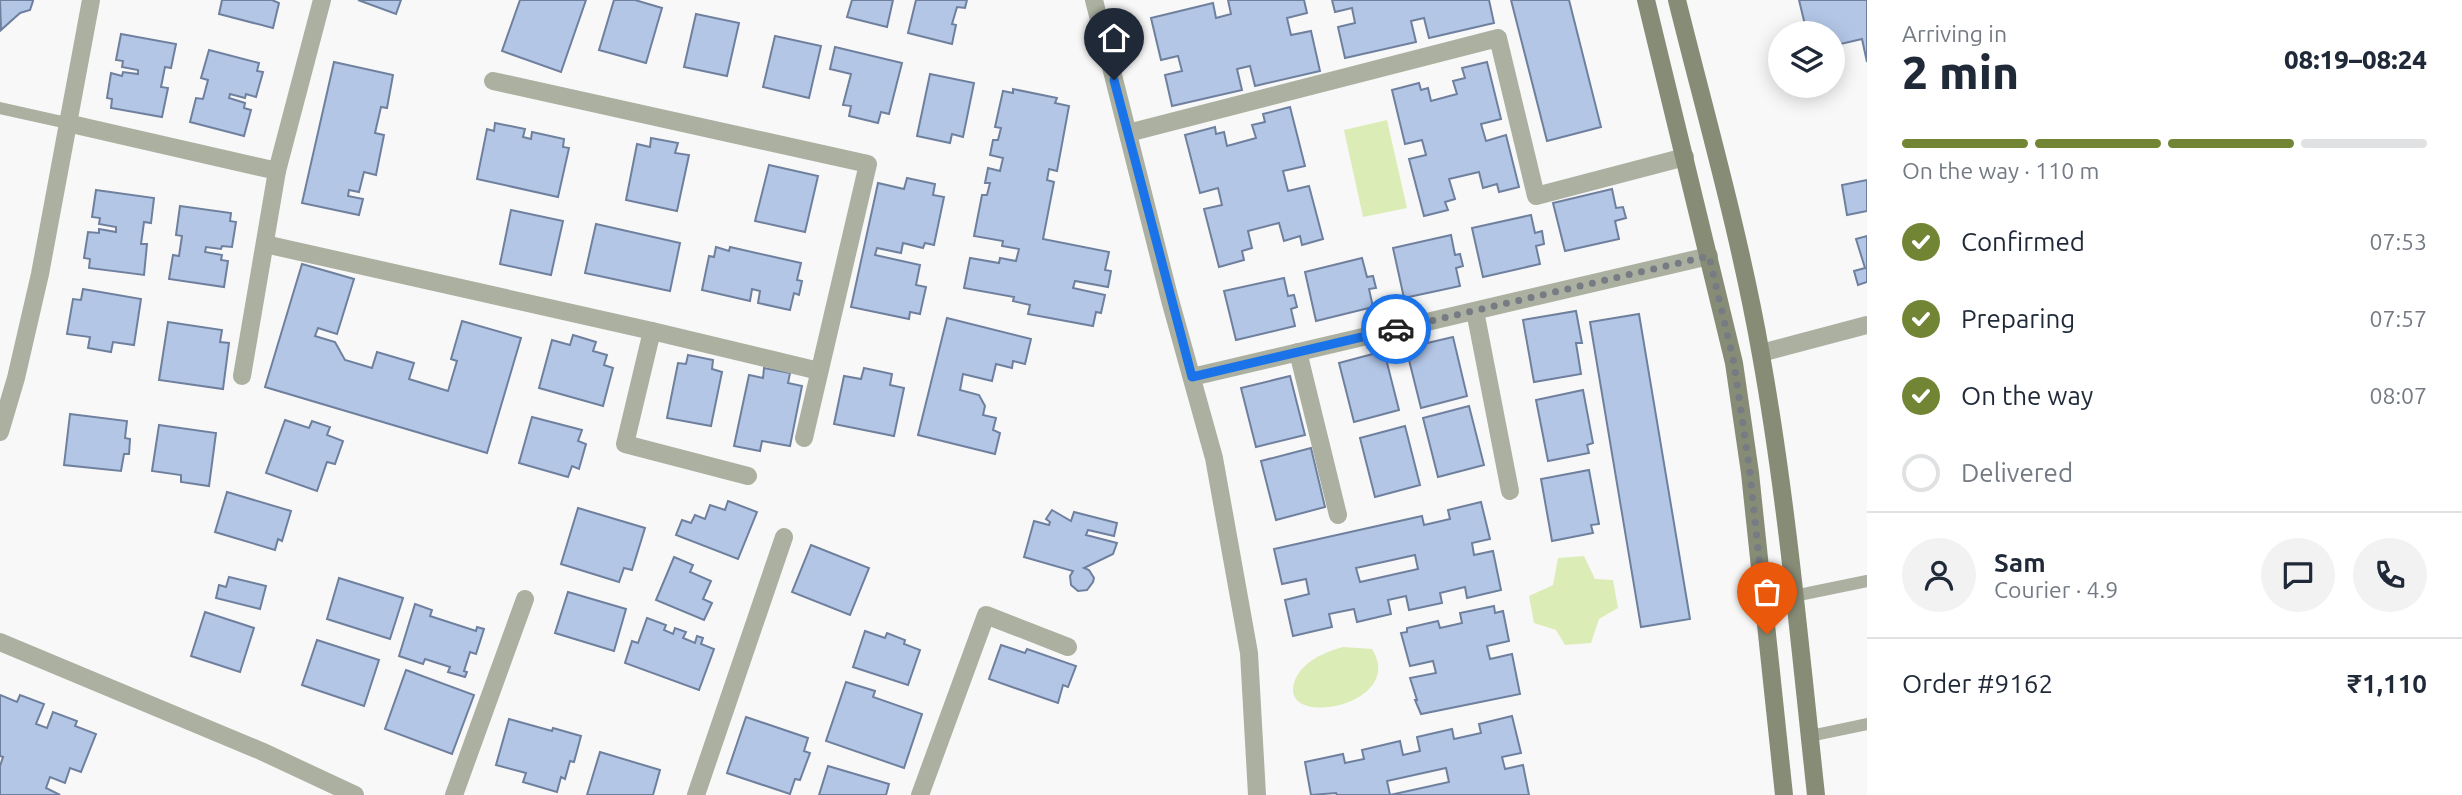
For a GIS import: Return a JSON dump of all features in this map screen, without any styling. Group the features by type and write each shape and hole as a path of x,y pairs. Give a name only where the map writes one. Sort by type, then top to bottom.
{"main road":[{"path":"1646,0 1734,363 1750,473 1784,795"},
{"path":"1676,0 1744,271 1760,353 1779,469 1816,795"}],"street":[{"path":"0,432 16,378 40,274 91,0"},
{"path":"242,376 277,171 322,0"},
{"path":"1094,0 1214,457 1249,653 1257,795"},
{"path":"1128,133 1498,38 1536,196 1685,156"},
{"path":"493,81 868,164 804,438"},
{"path":"67,123 277,171"},
{"path":"265,244 819,371"},
{"path":"1192,377 1709,256"},
{"path":"1475,311 1510,491"},
{"path":"1760,353 1867,326"},
{"path":"652,331 625,444 748,476"},
{"path":"1298,352 1338,515"},
{"path":"696,795 784,537"},
{"path":"454,795 525,599"},
{"path":"920,795 986,615 1069,647"},
{"path":"0,642 261,751 355,795"}],"lane":[{"path":"0,108 67,123"},
{"path":"1794,596 1867,581"},
{"path":"1810,736 1867,724"}],"green space":[{"path":"1387,120 1407,208 1363,217 1344,130"},
{"path":"1584,556 1595,579 1613,580 1618,608 1599,619 1591,643 1565,645 1556,630 1534,623 1529,596 1553,585 1558,558"},
{"path":"1343,647 1372,649 1378,669 1372,685 1358,697 1340,705 1320,708 1304,705 1294,696 1295,680 1299,673 1315,658"}],"building":[{"path":"0,0 33,1 30,10 20,13 1,30"},
{"path":"222,0 272,0 279,3 273,28 219,14"},
{"path":"358,0 401,0 396,14"},
{"path":"520,0 586,0 561,72 502,51"},
{"path":"614,0 635,0 662,8 646,63 599,50"},
{"path":"852,0 893,0 887,27 847,17"},
{"path":"916,0 967,0 965,8 957,7 952,24 956,25 952,44 908,33"},
{"path":"1228,0 1304,0 1307,13 1287,18 1291,35 1311,31 1320,71 1255,86 1250,66 1237,69 1242,90 1172,106 1165,75 1182,71 1178,56 1161,60 1151,18 1213,3 1216,18 1231,14"},
{"path":"1332,0 1489,0 1494,23 1429,38 1424,18 1411,21 1416,42 1345,58 1338,27 1355,23 1352,8 1335,12"},
{"path":"1511,0 1569,0 1601,127 1547,141"},
{"path":"1799,0 1867,0 1867,62 1862,39 1845,43 1845,21 1804,21"},
{"path":"696,14 739,23 727,76 684,67"},
{"path":"121,34 176,44 171,68 165,67 161,87 168,88 162,117 111,108 112,99 107,98 111,73 122,76 123,72 138,74 138,70 122,67 123,61 116,60"},
{"path":"775,36 821,46 809,98 763,87"},
{"path":"835,47 902,63 889,114 881,112 878,123 849,116 851,106 843,105 851,74 830,69"},
{"path":"209,50 259,63 257,71 263,72 256,97 246,94 245,98 230,94 229,98 245,103 244,108 251,110 244,136 190,122 196,98 203,99 208,80 201,78"},
{"path":"334,62 393,75 387,108 381,107 375,133 384,135 376,175 364,172 359,192 349,190 348,196 363,199 359,215 302,203"},
{"path":"1487,62 1501,119 1481,124 1486,141 1506,135 1519,187 1499,192 1497,184 1483,188 1479,172 1449,179 1455,199 1445,202 1448,210 1424,216 1409,159 1426,155 1422,140 1405,144 1392,90 1419,83 1421,90 1428,88 1431,101 1457,94 1453,81 1465,78 1462,68"},
{"path":"930,74 974,83 963,137 952,134 950,143 917,136"},
{"path":"1013,89 1057,98 1055,103 1069,106 1057,171 1049,169 1047,180 1054,182 1043,239 1109,252 1105,270 1111,271 1108,287 1075,281 1073,288 1105,295 1101,313 1096,312 1093,326 1028,314 1030,305 1013,301 1014,297 964,288 970,258 999,263 1000,258 1016,261 1019,249 1002,246 1003,241 974,236 982,195 987,195 990,183 985,183 988,168 1000,171 1003,158 990,155 993,140 998,140 1001,128 995,127 1003,91 1013,93"},
{"path":"1290,107 1305,166 1283,171 1288,191 1309,186 1323,239 1302,245 1300,236 1284,241 1279,223 1248,231 1252,248 1242,251 1244,260 1219,267 1204,209 1222,205 1218,188 1200,193 1185,135 1215,127 1216,134 1224,132 1227,146 1256,138 1252,125 1265,122 1263,114"},
{"path":"495,123 525,129 523,137 531,139 532,132 564,139 563,147 569,148 558,197 477,179 487,129 494,131"},
{"path":"651,138 678,143 675,153 689,155 677,211 626,200 637,144 650,147"},
{"path":"769,165 818,176 805,232 755,221"},
{"path":"907,178 935,184 933,195 944,197 934,245 925,243 923,248 903,243 901,253 877,248 875,255 920,265 916,285 926,287 920,314 910,312 909,319 851,307 878,183 904,189"},
{"path":"1867,180 1867,211 1847,215 1842,185"},
{"path":"1612,189 1616,208 1623,207 1626,218 1615,221 1619,239 1565,251 1553,203"},
{"path":"96,190 154,198 151,223 144,222 141,244 147,244 144,275 89,268 90,259 84,258 88,232 99,233 99,229 116,232 116,227 99,224 100,218 92,217"},
{"path":"180,206 231,213 230,221 236,222 232,247 206,247 205,252 222,255 221,260 228,261 224,287 169,279 173,255 179,256 182,236 176,235"},
{"path":"511,210 563,221 551,275 500,264"},
{"path":"1531,215 1535,233 1542,231 1544,244 1536,246 1540,264 1483,277 1472,228"},
{"path":"596,224 680,243 670,291 585,273"},
{"path":"1451,235 1455,255 1460,254 1463,266 1456,268 1460,286 1404,298 1393,248"},
{"path":"1867,236 1867,282 1858,285 1854,271 1865,268 1856,239"},
{"path":"716,247 729,251 730,247 801,263 797,280 802,281 799,295 794,293 790,310 758,303 760,291 752,289 750,301 702,290 709,256 714,257"},
{"path":"1362,258 1367,277 1373,276 1376,288 1369,289 1373,307 1316,321 1305,272"},
{"path":"302,264 354,279 337,334 318,328 315,336 335,342 345,360 372,368 377,352 414,363 409,379 448,391 457,361 451,359 462,321 521,338 487,453 265,387"},
{"path":"1284,278 1288,296 1294,295 1297,307 1291,309 1295,326 1236,340 1224,291"},
{"path":"83,289 141,299 134,345 113,342 111,352 88,348 90,337 67,334 73,299 81,300"},
{"path":"1576,311 1582,343 1576,343 1581,374 1534,382 1523,320"},
{"path":"1639,314 1690,619 1641,627 1590,322"},
{"path":"947,318 1031,339 1025,364 1013,361 1012,368 996,364 992,381 963,374 960,390 979,395 985,406 983,415 996,418 993,430 1000,433 995,454 918,435"},
{"path":"168,322 222,330 220,342 229,343 223,389 159,380"},
{"path":"573,335 596,342 593,351 607,355 604,365 613,368 603,406 539,388 552,340 570,345"},
{"path":"1453,337 1467,396 1421,408 1406,348"},
{"path":"1384,351 1399,410 1354,422 1339,363"},
{"path":"688,355 713,360 712,369 722,372 711,426 667,418 678,363 686,364"},
{"path":"764,368 790,373 788,383 802,386 790,446 762,441 760,451 734,446 749,375 763,378"},
{"path":"864,368 892,374 890,385 904,388 894,436 834,424 844,376 861,379"},
{"path":"1290,376 1305,435 1256,447 1241,388"},
{"path":"1583,390 1593,443 1587,445 1589,453 1548,461 1536,400"},
{"path":"1469,406 1484,465 1438,477 1423,418"},
{"path":"70,414 127,421 125,438 130,439 129,454 124,454 121,471 64,465"},
{"path":"532,417 582,430 578,441 586,444 579,469 572,466 568,477 519,463"},
{"path":"285,420 309,428 312,421 330,427 327,435 343,441 335,464 327,462 317,491 266,473"},
{"path":"159,425 216,433 209,486 181,482 181,475 152,471"},
{"path":"1405,426 1420,485 1375,497 1360,438"},
{"path":"1311,448 1325,507 1276,520 1261,461"},
{"path":"1589,470 1599,524 1591,525 1593,533 1552,541 1541,479"},
{"path":"227,492 291,511 282,541 278,539 275,550 215,532"},
{"path":"728,501 757,512 738,559 676,535 682,520 691,523 695,515 705,519 710,505 725,510"},
{"path":"1481,502 1490,539 1472,543 1474,555 1493,551 1501,590 1467,598 1465,587 1440,593 1442,603 1409,610 1406,596 1388,600 1391,614 1357,622 1354,609 1329,614 1332,627 1293,636 1285,600 1309,594 1306,579 1282,584 1274,549 1422,516 1424,525 1450,519 1448,510","holes":["1415,555 1418,569 1360,582 1356,568"]},
{"path":"578,508 645,528 632,570 624,568 619,582 561,564"},
{"path":"1052,510 1071,521 1074,512 1117,523 1114,536 1088,530 1086,535 1117,543 1113,554 1084,568 1089,570 1094,578 1087,590 1078,591 1071,585 1070,576 1073,571 1024,557 1034,521 1049,525 1050,522 1046,519"},
{"path":"811,545 869,568 850,615 792,592"},
{"path":"674,557 693,565 690,572 711,581 703,599 712,603 704,620 656,600"},
{"path":"229,577 266,586 260,609 216,598 219,585 226,587"},
{"path":"339,578 403,598 390,639 327,619"},
{"path":"568,592 626,609 614,651 555,633"},
{"path":"415,604 432,610 430,616 476,631 477,627 484,629 476,654 470,652 464,671 467,672 465,677 448,672 450,667 425,659 423,664 399,656"},
{"path":"1494,606 1495,613 1503,611 1509,641 1487,646 1490,659 1512,654 1520,694 1421,714 1410,678 1436,673 1433,661 1410,666 1401,633 1407,632 1407,628 1438,621 1440,628 1462,623 1460,613"},
{"path":"205,612 254,628 240,672 191,656"},
{"path":"647,618 666,625 664,630 673,634 675,628 686,632 683,638 695,643 697,636 703,638 701,644 714,649 699,690 625,663 632,641 638,643"},
{"path":"865,631 885,638 887,633 920,650 908,685 853,667"},
{"path":"317,640 379,660 364,706 302,685"},
{"path":"1001,645 1025,653 1027,649 1076,666 1068,687 1063,685 1058,703 989,679"},
{"path":"406,670 474,695 452,754 385,729"},
{"path":"846,682 875,691 873,697 922,714 904,768 826,741"},
{"path":"0,695 17,702 20,695 44,704 36,724 47,728 53,712 77,721 75,726 96,734 81,772 70,768 65,783 50,777 46,788 60,795 0,795 0,766 3,757 0,756"},
{"path":"1512,716 1521,753 1502,757 1505,769 1523,765 1529,795 1390,795 1337,795 1336,793 1311,795 1305,762 1343,754 1345,763 1364,759 1362,750 1400,741 1403,755 1420,751 1417,737 1452,729 1454,739 1481,733 1479,724","holes":["1446,768 1449,782 1390,795 1387,781"]},
{"path":"746,717 808,738 804,751 810,753 800,780 795,779 790,794 727,773"},
{"path":"509,719 581,736 574,762 570,761 565,779 561,777 557,792 523,782 526,773 496,765"},
{"path":"600,752 660,770 653,795 587,795"},
{"path":"828,766 889,784 886,795 819,795"}],"way so far":[{"path":"1396,329 1709,256 1734,363 1750,473 1767,634"}],"route":[{"path":"1114,80 1192,377 1396,329"}]}
